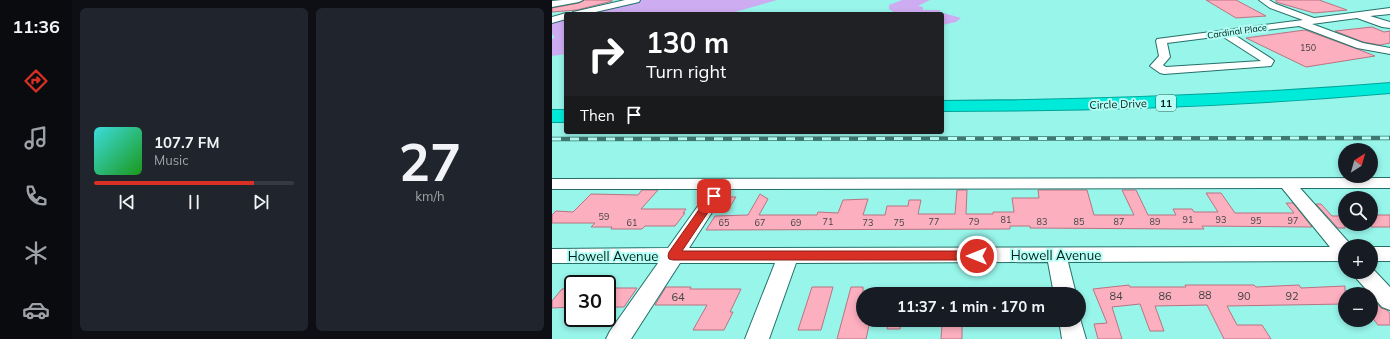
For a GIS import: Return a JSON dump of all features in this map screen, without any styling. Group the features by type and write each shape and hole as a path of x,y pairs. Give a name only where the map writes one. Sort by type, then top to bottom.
{"highway":[{"name":"Circle Drive","path":"944,106 1048,106 1240,100 1390,88"},
{"name":"Circle Drive","path":"944,115 1101,115 1348,104 1390,100"},
{"path":"552,108 564,108"},
{"path":"552,116 564,116"}],"street":[{"path":"552,4 579,0"},
{"path":"585,12 636,0"},
{"path":"1263,0 1273,6 1313,21"},
{"name":"Cardinal Place","path":"1224,33 1268,61 1267,64 1164,71 1156,66 1165,57 1160,41 1389,11"},
{"path":"1356,15 1385,25 1390,25"},
{"path":"552,20 564,17"},
{"path":"1324,19 1343,27 1364,24 1344,17"},
{"path":"1300,22 1361,46 1390,51"},
{"path":"1286,182 1338,243"},
{"path":"552,184 1390,183"},
{"path":"618,339 722,184"},
{"name":"Howell Avenue","path":"555,259 673,256 1338,254"},
{"path":"1378,254 1390,254"},
{"path":"757,339 788,256"},
{"path":"1057,256 1064,287"},
{"path":"1370,279 1390,301"},
{"path":"1071,327 1074,339"}],"shaded area":[{"path":"641,0 777,0 735,12 590,12"},
{"path":"902,0 930,0 918,6 923,7 923,10 940,10 940,12 894,12 889,9 889,5"},
{"path":"944,13 961,18 956,22 944,25"},
{"path":"564,18 564,54 552,56 552,39 555,37 552,34 552,21"}],"building":[{"path":"584,0 612,1 577,10 552,12 552,8 579,3"},
{"path":"1206,0 1236,0 1266,16 1236,18"},
{"path":"1276,0 1319,0 1347,10 1314,13 1276,2"},
{"path":"1372,27 1384,32 1390,31 1390,43 1380,45 1363,42 1335,31"},
{"path":"1305,30 1375,56 1306,67 1246,38"},
{"path":"642,190 658,190 641,209 686,209 683,213 685,213 675,226 645,226 642,229 611,229 612,227 591,227 595,223 552,223 552,215 556,211 573,212 591,194 638,195"},
{"path":"957,190 967,190 966,214 1014,212 1012,198 1039,198 1038,190 1087,190 1094,215 1134,215 1122,190 1136,190 1148,215 1176,215 1173,209 1192,209 1194,212 1218,212 1206,193 1221,193 1235,213 1294,213 1286,203 1293,203 1312,227 1202,226 1204,229 1184,229 1030,228 1030,226 1010,226 1010,229 706,230 715,216 748,215 760,194 768,199 759,215 817,215 818,212 838,213 843,200 868,199 863,215 885,215 887,206 908,206 909,200 921,200 918,214 955,214"},
{"path":"724,197 736,197 729,208 717,208"},
{"path":"1316,204 1321,204 1332,216 1338,216 1338,228"},
{"path":"1378,215 1390,215 1390,227 1378,227"},
{"path":"1129,285 1130,287 1254,285 1256,287 1299,285 1301,288 1345,286 1338,287 1338,304 1227,306 1237,325 1262,325 1271,339 1224,339 1207,305 1155,306 1164,331 1150,331 1140,304 1112,307 1122,339 1098,339 1094,324 1107,323 1093,289"},
{"path":"666,287 691,287 690,289 741,289 730,312 733,312 724,330 693,330 707,305 655,305"},
{"path":"812,287 833,287 821,330 798,330"},
{"path":"851,287 856,287 856,327 869,327 866,339 837,339"},
{"path":"616,288 637,288 624,307 616,307"},
{"path":"562,289 564,289 564,307 552,308 552,301"},
{"path":"1378,305 1381,308 1387,310 1390,314 1390,325 1378,325"},
{"path":"887,327 900,327 900,329 887,329"},
{"path":"942,327 962,327 962,339 941,339"}],"railway":[{"path":"552,139 1390,138"}],"route":[{"path":"714,196 673,256 977,256"}]}
